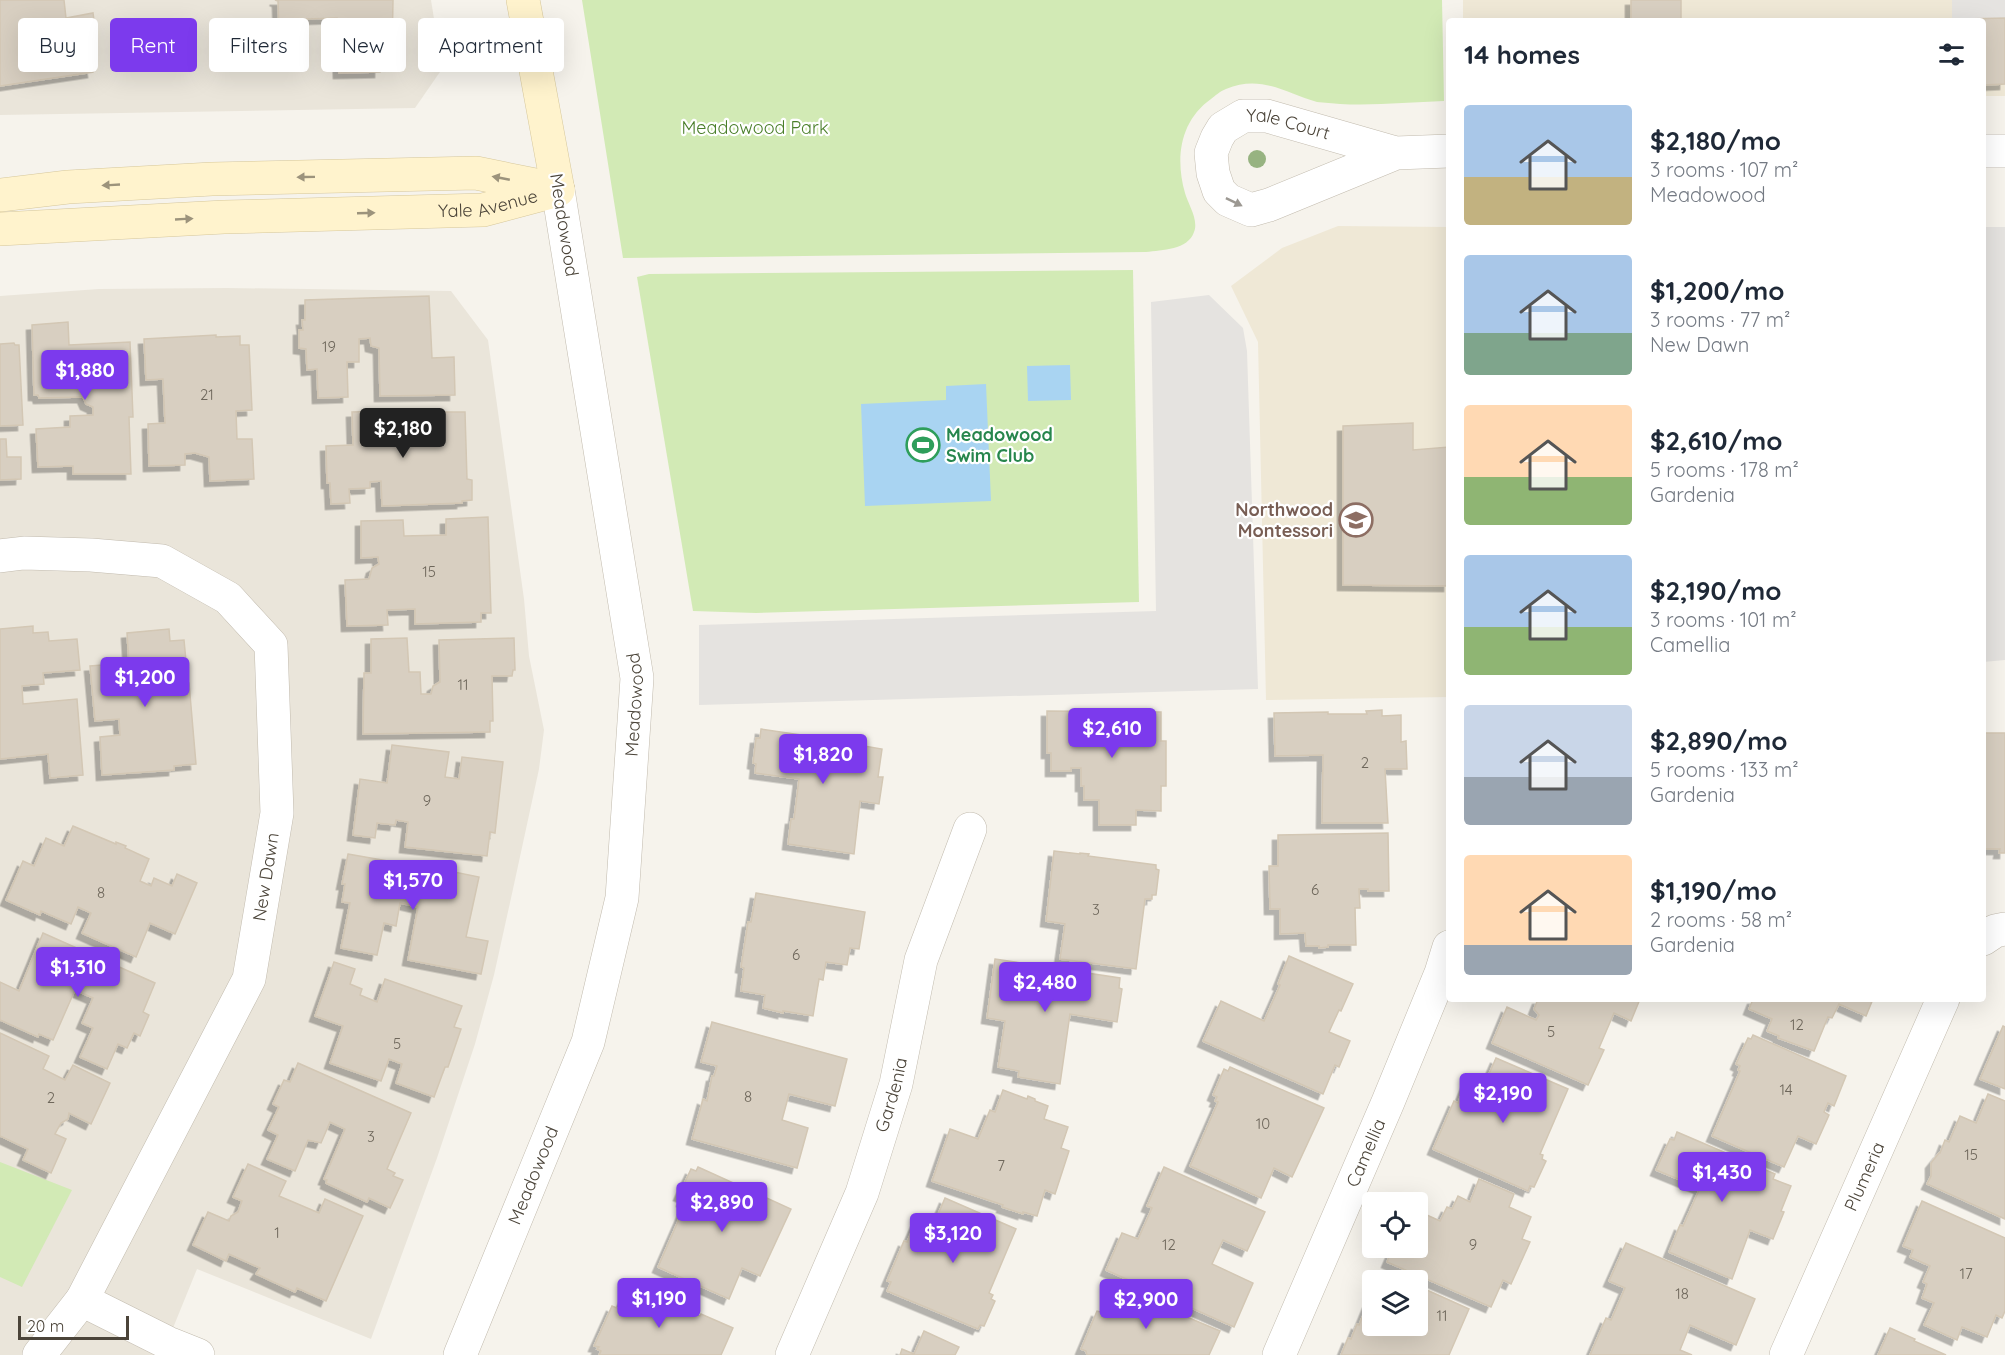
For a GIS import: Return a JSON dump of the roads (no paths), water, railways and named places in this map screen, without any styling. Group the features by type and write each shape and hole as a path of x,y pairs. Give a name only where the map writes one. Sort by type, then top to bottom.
{"main road":[{"name":"Meadowood","path":"523,0 558,190"},
{"name":"Yale Avenue","path":"0,195 68,187 212,179 476,173 558,190"},
{"name":"Yale Avenue","path":"0,229 224,217 483,210 558,190"}],"street":[{"name":"Yale Court","path":"1396,153 1269,205 1251,210 1228,200 1219,191 1213,174 1211,153 1223,128 1243,116 1276,118 1396,153 1446,151"},
{"path":"1986,151 2005,151"},
{"name":"Meadowood","path":"460,1355 588,1042 622,898 637,678 558,190"},
{"name":"New Dawn","path":"0,556 91,555 162,561 228,598 271,645 277,813 249,980 82,1300 39,1355"},
{"name":"Gardenia","path":"792,1355 862,1193 896,1084 921,960 970,830"},
{"path":"1986,937 1995,931 2005,929"},
{"name":"Camellia","path":"1278,1355 1388,1102 1446,956"},
{"name":"Plumeria","path":"1786,1355 1942,1002"},
{"path":"82,1300 168,1343 198,1355"}],"water":[{"path":"1070,365 1071,400 1028,401 1027,366"},
{"path":"986,384 991,501 865,506 861,404 946,400 946,386"}],"place":[{"name":"Meadowood Swim Club","path":"923,445"},
{"name":"Northwood Montessori","path":"1356,520"}],"park label":[{"name":"Meadowood Park","path":"755,128"}]}
